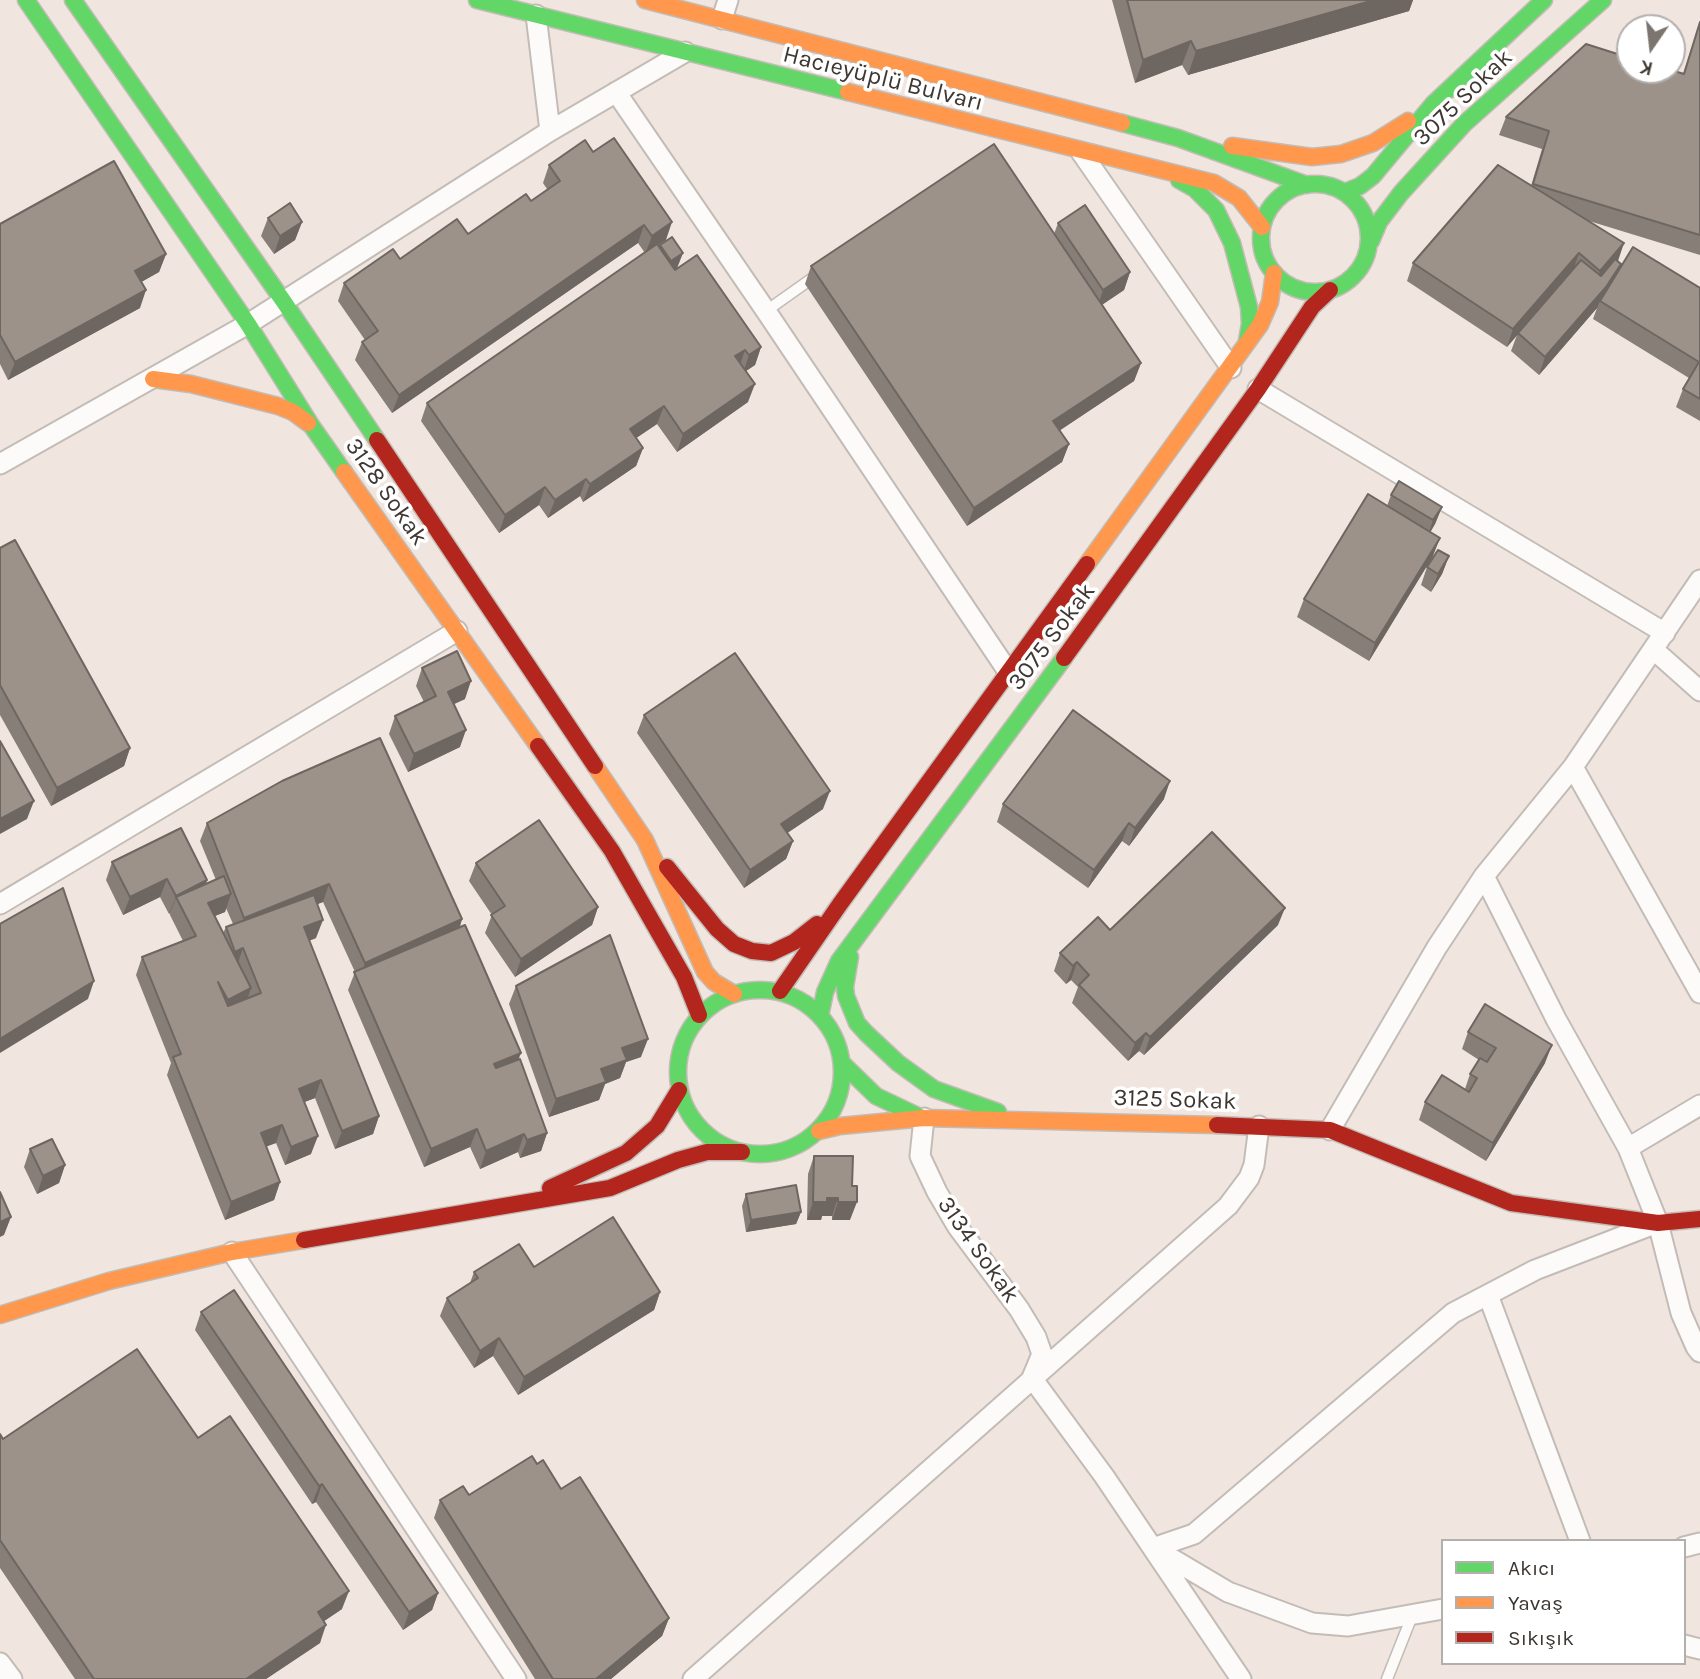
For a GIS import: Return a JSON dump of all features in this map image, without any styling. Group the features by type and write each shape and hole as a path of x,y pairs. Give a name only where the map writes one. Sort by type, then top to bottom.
{"street":[{"name":"3128 Sokak","path":"26,0 248,324 311,425 473,620 717,929 734,944 752,951 771,953 794,942 840,904"},
{"name":"3128 Sokak","path":"73,0 284,302 612,851 684,977 699,1015"},
{"name":"Hacıeyüplü Bulvarı","path":"477,0 1221,186 1239,198 1262,227"},
{"name":"Hacıeyüplü Bulvarı","path":"645,0 725,9 1178,138 1307,185"},
{"name":"3075 Sokak","path":"1345,192 1360,186 1373,176 1433,104 1544,0"},
{"name":"3075 Sokak","path":"1371,241 1379,222 1401,193 1464,124 1603,0"},
{"path":"0,464 248,324 551,131 685,52 725,9"},
{"path":"536,15 551,131"},
{"path":"616,92 1009,673"},
{"path":"1178,138 1312,157 1334,155 1373,143 1433,104"},
{"path":"1081,152 1231,368"},
{"path":"1158,171 1195,189 1216,209 1222,220 1246,289 1250,315 1244,349"},
{"path":"1307,185 1323,185 1345,192 1362,212 1371,241 1357,273 1345,284 1315,292 1286,284 1274,273 1265,259 1261,243 1262,227 1268,212 1278,199 1307,185"},
{"name":"3075 Sokak","path":"780,991 840,904 1231,368 1260,325 1270,302 1274,273"},
{"name":"3075 Sokak","path":"820,1016 830,977 839,961 1126,575 1258,389 1312,307 1330,290"},
{"path":"153,379 191,384 278,406 293,412 311,425"},
{"path":"1258,389 1665,633"},
{"path":"1331,1130 1437,947 1484,876 1573,767 1700,580"},
{"path":"0,904 473,620"},
{"path":"1654,650 1700,691"},
{"path":"1573,767 1700,993"},
{"name":"3128 Sokak","path":"645,840 705,972 714,982 734,994"},
{"path":"1484,876 1556,1019 1628,1149 1658,1223 1681,1313 1700,1352"},
{"name":"3125 Sokak","path":"853,943 846,996 857,1023 898,1063 934,1089 1019,1119"},
{"path":"0,1315 109,1282 232,1252 610,1188 678,1160 707,1152 768,1154 795,1147 818,1131 835,1108 843,1081 843,1064 830,1027 811,1006 780,991 757,989 734,994 699,1015 680,1052 679,1090 684,1104 698,1126 718,1143 742,1152"},
{"name":"3125 Sokak","path":"843,1064 876,1096 923,1118"},
{"path":"513,1203 626,1153 657,1126 679,1090"},
{"path":"1628,1149 1700,1105"},
{"name":"3125 Sokak","path":"818,1131 841,1126 923,1118 1331,1130 1511,1203 1658,1223 1700,1219"},
{"name":"3134 Sokak","path":"923,1118 920,1156 936,1192 1036,1337 1042,1354 1032,1378"},
{"path":"692,1679 1217,1215 1241,1191 1254,1165 1259,1126"},
{"path":"1153,1548 1194,1534 1453,1312 1535,1270 1658,1223"},
{"path":"232,1252 516,1679"},
{"path":"1488,1294 1579,1539"},
{"path":"1032,1378 1153,1548 1241,1679"},
{"path":"1153,1548 1228,1592 1312,1623 1348,1626 1441,1609"},
{"path":"0,1663 12,1679"}],"lane":[{"path":"766,311 820,272"},
{"path":"1387,1679 1412,1616"}],"building":[{"path":"1127,0 1374,0 1196,51 1191,41 1143,60"},
{"path":"1700,22 1700,235 1533,184 1549,131 1506,117 1586,44 1616,54 1616,84 1686,84 1686,68"},
{"path":"614,138 672,222 652,236 644,225 399,395 362,342 378,331 344,283 393,249 400,259 457,219 468,234 526,194 531,201 560,181 549,165 585,140 593,152"},
{"path":"994,144 1141,363 1053,421 1069,444 974,508 811,266"},
{"path":"114,161 166,254 135,271 146,290 15,362 0,335 0,224"},
{"path":"1498,165 1624,243 1600,271 1579,253 1513,329 1413,263"},
{"path":"290,203 302,222 280,236 268,218"},
{"path":"1085,205 1130,272 1103,290 1058,223"},
{"path":"672,237 683,253 671,261 660,245"},
{"path":"657,244 675,270 697,255 761,347 749,355 745,350 735,356 755,384 683,434 664,406 630,429 643,448 590,484 586,479 555,500 545,487 505,515 427,403"},
{"path":"1633,247 1700,288 1700,399 1683,389 1699,362 1600,301"},
{"path":"1615,259 1621,264 1606,287 1545,357 1518,333 1581,260 1601,276"},
{"path":"1399,481 1442,507 1433,520 1391,495"},
{"path":"1368,494 1440,538 1375,643 1304,599"},
{"path":"15,540 130,748 57,788 0,685 0,548"},
{"path":"1438,550 1449,556 1438,574 1427,567"},
{"path":"457,651 471,681 448,692 466,730 414,754 395,716 436,696 422,668"},
{"path":"735,653 830,791 781,824 793,841 750,870 644,715"},
{"path":"1073,710 1170,781 1135,828 1129,823 1094,870 1003,804"},
{"path":"380,738 462,919 365,963 329,884 244,918 207,823 282,781"},
{"path":"0,741 34,801 0,819"},
{"path":"539,820 598,907 521,959 491,915 505,906 476,863"},
{"path":"181,828 207,880 176,896 167,879 130,897 112,862"},
{"path":"1212,832 1285,908 1150,1037 1146,1033 1135,1043 1079,985 1089,975 1077,962 1073,966 1060,953 1098,917 1110,930"},
{"path":"224,876 231,894 208,903 251,988 228,1000 218,982 228,1006 261,993 243,948 235,952 226,927 314,895 323,920 304,927 379,1116 342,1131 321,1080 299,1089 318,1136 291,1147 282,1125 261,1133 280,1182 231,1202 173,1057 181,1054 142,957 196,936 176,897"},
{"path":"63,888 94,981 0,1039 0,924"},
{"path":"465,925 521,1053 494,1064 496,1068 520,1059 547,1133 527,1140 524,1134 486,1151 477,1129 431,1149 354,972"},
{"path":"610,935 648,1039 622,1048 627,1060 601,1069 606,1082 556,1099 516,986"},
{"path":"1485,1004 1552,1045 1493,1143 1425,1102 1442,1075 1469,1092 1477,1078 1470,1074 1480,1058 1487,1062 1496,1048 1468,1032"},
{"path":"52,1139 65,1165 43,1176 30,1149"},
{"path":"814,1156 853,1156 852,1186 857,1186 857,1202 838,1202 838,1198 827,1198 827,1202 813,1202"},
{"path":"796,1185 801,1212 751,1220 746,1194"},
{"path":"0,1192 11,1217 0,1222"},
{"path":"613,1217 660,1292 524,1377 499,1338 480,1351 447,1298 478,1278 474,1272 519,1244 534,1267"},
{"path":"234,1290 438,1593 409,1612 322,1484 319,1486 201,1312"},
{"path":"137,1349 198,1438 230,1416 349,1591 318,1612 326,1625 246,1679 94,1679 0,1540 0,1434 3,1439"},
{"path":"532,1456 537,1464 543,1460 561,1489 580,1477 669,1618 596,1679 553,1679 440,1500 463,1486 469,1495"}],"traffic: fast":[{"path":"26,0 248,324 311,425 344,472"},
{"path":"73,0 377,440"},
{"path":"477,0 848,92"},
{"path":"1345,192 1360,186 1373,176 1433,104 1544,0"},
{"path":"1371,241 1379,222 1401,193 1464,124 1603,0"},
{"path":"1122,123 1178,138 1307,185"},
{"path":"1179,180 1195,189 1216,210 1232,243 1249,307 1247,341"},
{"path":"1315,184 1336,189 1353,200 1364,217 1369,238 1364,259 1353,276 1336,287 1315,292 1294,287 1277,276 1266,259 1261,238 1266,217 1277,200 1294,189 1315,184"},
{"path":"820,1016 825,992 839,961 1064,658"},
{"path":"850,957 846,996 857,1023 866,1033 898,1063 934,1089 998,1112"},
{"path":"760,990 791,996 818,1014 836,1041 842,1072 836,1103 818,1130 791,1148 760,1154 729,1148 702,1130 684,1103 678,1072 684,1041 702,1014 729,996 760,990"},
{"path":"843,1064 876,1096 922,1118"}],"traffic: slow":[{"path":"645,0 1122,123"},
{"path":"848,92 1214,183 1239,198 1262,227"},
{"path":"1232,146 1312,157 1341,154 1373,143 1408,121"},
{"path":"1087,564 1260,325 1270,302 1274,273"},
{"path":"153,379 191,384 278,406 293,412 308,423"},
{"path":"344,472 538,746"},
{"path":"595,766 645,840 705,972 714,982 734,994"},
{"path":"819,1131 840,1126 924,1118 1217,1125"},
{"path":"0,1315 109,1281 232,1252 304,1240"}],"traffic: jam":[{"path":"1064,658 1258,389 1312,307 1330,290"},
{"path":"377,440 595,766"},
{"path":"780,991 1087,564"},
{"path":"538,746 612,851 684,977 699,1015"},
{"path":"667,867 717,929 734,944 752,951 771,953 794,942 817,924"},
{"path":"550,1188 626,1153 657,1126 679,1090"},
{"path":"1217,1125 1330,1130 1511,1203 1658,1223 1700,1219"},
{"path":"304,1240 610,1188 678,1160 707,1152 742,1152"}]}
